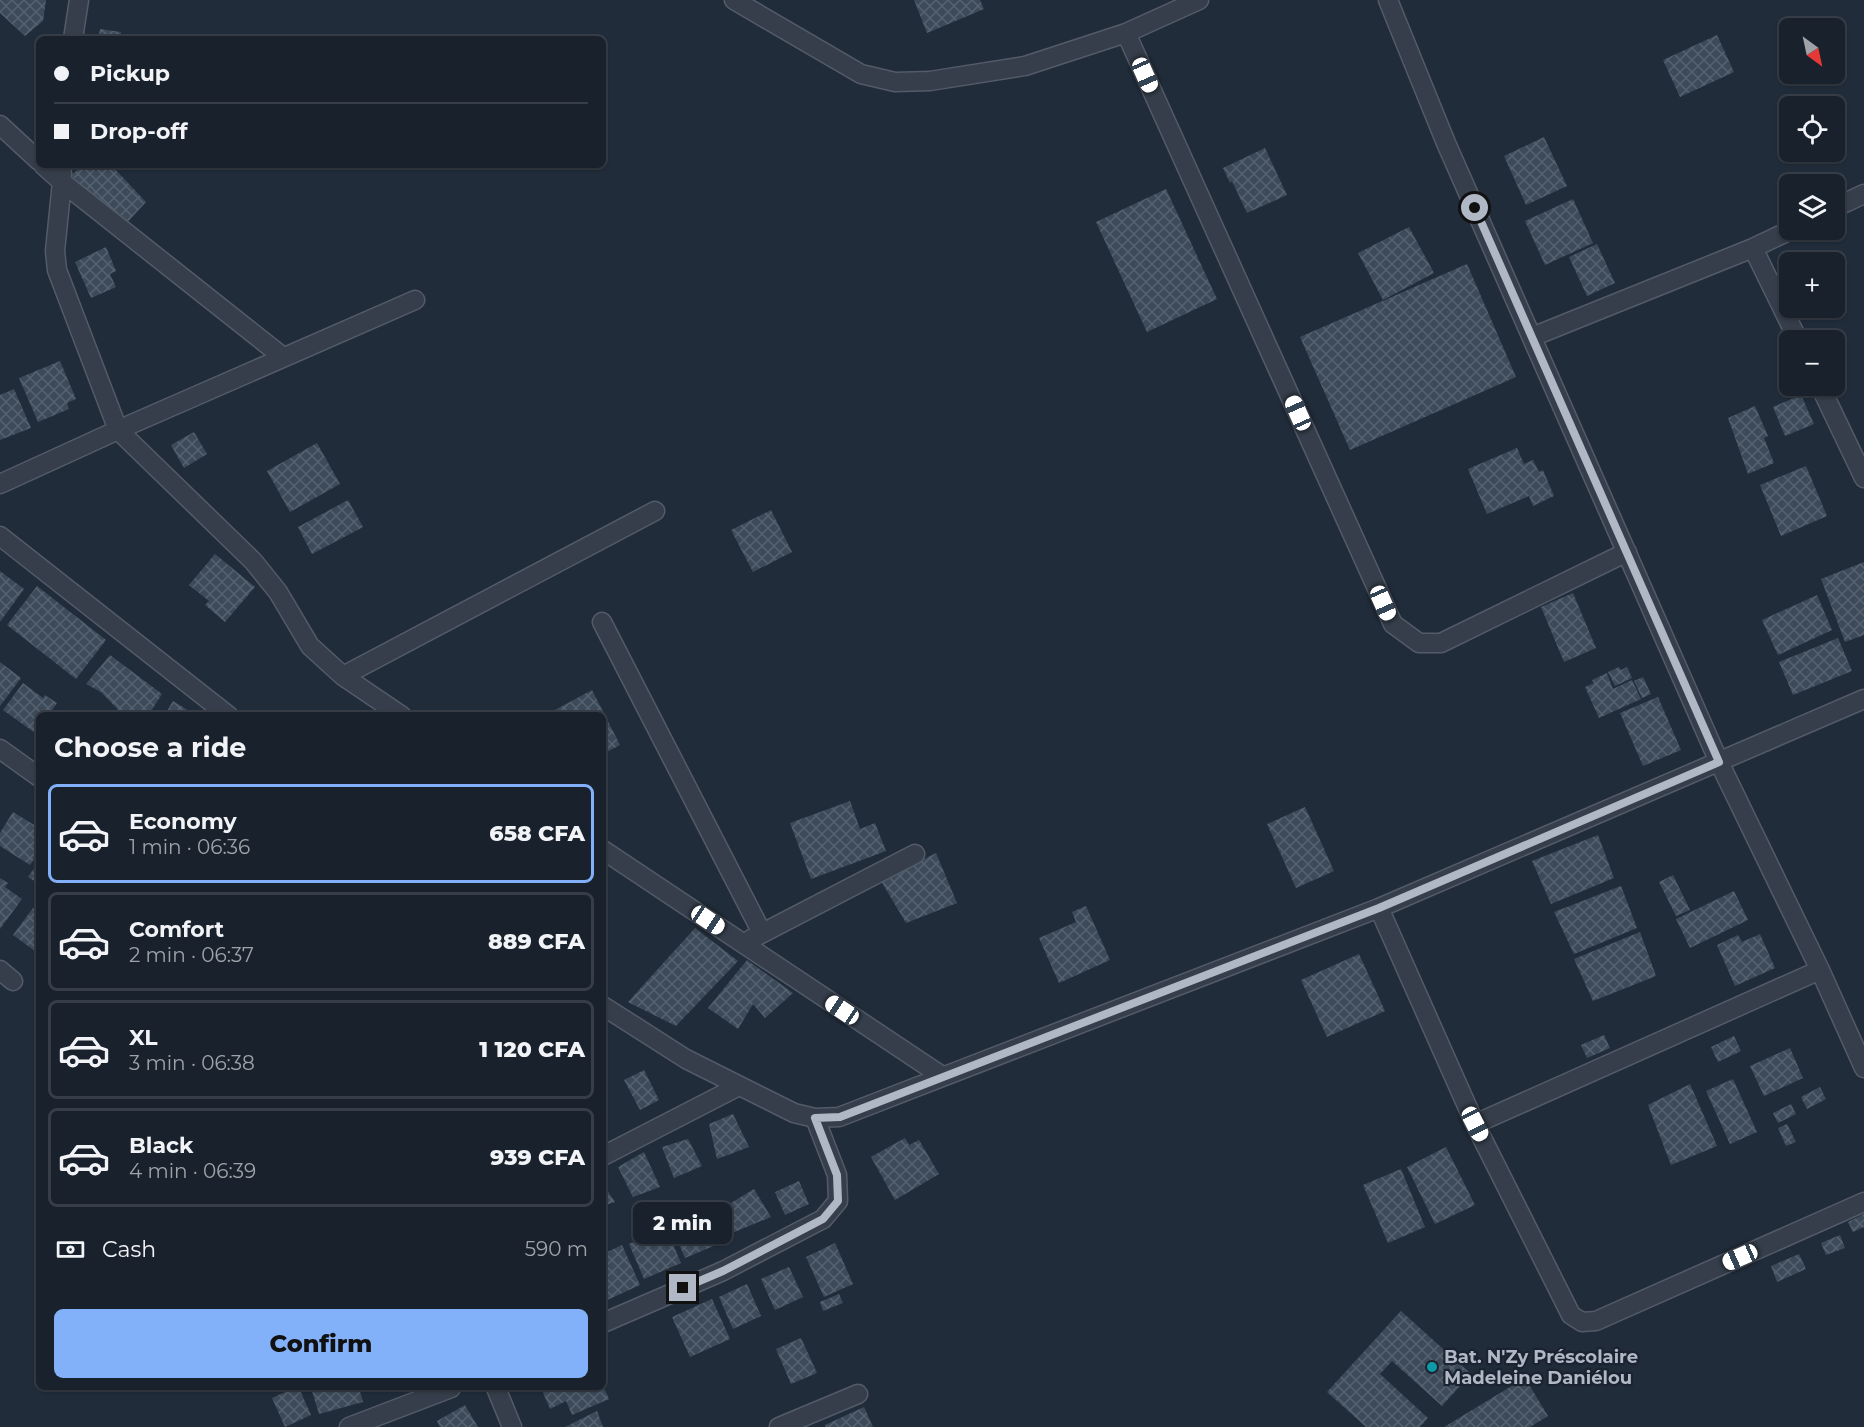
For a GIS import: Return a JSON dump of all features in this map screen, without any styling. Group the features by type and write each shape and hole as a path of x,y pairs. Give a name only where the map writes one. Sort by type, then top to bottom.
{"street":[{"path":"73,36 79,0"},
{"path":"734,0 861,74 895,82 930,81 1025,66 1126,33 1199,0"},
{"path":"1388,0 1446,143 1719,762 1820,970 1864,1068"},
{"path":"1126,33 1393,624 1419,643 1441,643 1627,552"},
{"path":"0,125 36,158"},
{"path":"62,174 283,357"},
{"path":"62,174 55,251 57,270 118,429 253,561 278,592 310,646 343,676 396,712"},
{"path":"1845,203 1864,194"},
{"path":"1532,337 1779,236"},
{"path":"1753,248 1793,330"},
{"path":"0,484 118,429 415,300"},
{"path":"1826,396 1857,447 1864,478"},
{"path":"343,676 655,511"},
{"path":"0,536 224,712"},
{"path":"602,622 762,933"},
{"path":"606,1008 686,1059 794,1113 815,1118 840,1117 1379,908 1864,699"},
{"path":"0,749 36,775"},
{"path":"606,852 942,1076"},
{"path":"743,943 915,854"},
{"path":"1379,908 1475,1124 1571,1315 1582,1322 1596,1321 1864,1202"},
{"path":"1475,1124 1820,970"},
{"path":"606,1154 739,1086"},
{"path":"606,1322 723,1271 823,1219 838,1201 837,1175 815,1118"},
{"path":"349,1427 447,1390"},
{"path":"497,1390 512,1427"},
{"path":"779,1427 858,1394"}],"building":[{"path":"0,0 46,0 43,21 25,36 0,13"},
{"path":"914,0 980,0 984,9 927,33"},
{"path":"100,29 121,32 120,36 99,36"},
{"path":"1717,35 1734,72 1680,97 1663,60"},
{"path":"1544,137 1567,186 1526,205 1504,156"},
{"path":"1265,148 1287,195 1247,213 1232,181 1230,183 1223,168"},
{"path":"80,168 114,168 146,202 123,227 71,175"},
{"path":"1166,189 1217,299 1147,332 1096,222"},
{"path":"1573,199 1593,243 1545,265 1525,221"},
{"path":"1409,227 1434,273 1383,300 1358,253"},
{"path":"1597,244 1615,283 1587,296 1569,257"},
{"path":"106,247 116,271 110,274 116,287 91,298 75,262"},
{"path":"1467,264 1516,377 1350,450 1300,337"},
{"path":"60,361 76,399 67,403 69,409 38,422 19,378"},
{"path":"14,389 31,428 0,440 0,395"},
{"path":"1801,396 1814,424 1785,436 1773,407"},
{"path":"1755,406 1768,436 1764,438 1774,463 1748,474 1728,418"},
{"path":"194,432 207,454 184,468 171,445"},
{"path":"317,443 340,484 290,512 267,471"},
{"path":"1517,448 1524,464 1533,460 1539,472 1543,470 1554,496 1533,506 1529,496 1487,514 1468,469"},
{"path":"1806,466 1827,516 1781,536 1760,485"},
{"path":"348,500 363,527 312,554 298,527"},
{"path":"771,510 792,552 753,572 731,530"},
{"path":"215,554 255,587 225,622 205,605 209,601 189,585"},
{"path":"1864,562 1864,635 1845,642 1821,579"},
{"path":"0,571 24,589 0,622"},
{"path":"37,586 106,640 76,679 7,625"},
{"path":"1573,593 1596,648 1564,662 1541,607"},
{"path":"1817,595 1832,630 1778,655 1762,620"},
{"path":"1838,638 1852,671 1793,695 1779,662"},
{"path":"110,655 162,694 151,712 120,712 101,692 86,684"},
{"path":"0,662 21,678 0,706"},
{"path":"1619,667 1621,670 1627,667 1632,678 1615,686 1608,672"},
{"path":"1607,673 1613,689 1632,680 1641,699 1599,718 1585,687 1594,683 1592,680"},
{"path":"1643,677 1651,694 1642,698 1634,681"},
{"path":"23,683 43,698 45,695 57,703 51,712 36,712 35,733 3,710"},
{"path":"592,690 603,712 551,712"},
{"path":"1658,697 1681,750 1643,766 1620,713"},
{"path":"173,701 191,712 166,712"},
{"path":"606,718 620,745 606,752"},
{"path":"850,801 860,829 875,823 886,851 811,879 790,823"},
{"path":"1305,807 1334,871 1296,888 1267,824"},
{"path":"13,812 36,826 36,856 30,865 0,846 0,833"},
{"path":"1598,835 1614,878 1551,904 1532,861"},
{"path":"936,853 957,903 906,923 881,881"},
{"path":"36,865 36,882 28,877"},
{"path":"1673,875 1690,910 1676,916 1659,882"},
{"path":"0,878 8,883 5,887 22,899 0,929"},
{"path":"1621,886 1637,928 1574,954 1554,912"},
{"path":"1734,891 1748,920 1690,948 1676,919"},
{"path":"1086,906 1110,960 1059,983 1039,938 1076,922 1072,912"},
{"path":"33,908 36,910 36,952 13,935"},
{"path":"695,928 738,961 676,1026 628,1002"},
{"path":"1640,932 1656,976 1593,1001 1574,959"},
{"path":"1760,934 1775,968 1735,986 1717,945 1738,935 1742,942"},
{"path":"1359,954 1385,1011 1327,1037 1301,980"},
{"path":"747,960 793,993 765,1018 753,1004 738,1029 708,1008"},
{"path":"1604,1035 1610,1048 1587,1058 1581,1045"},
{"path":"1734,1036 1741,1051 1718,1062 1711,1047"},
{"path":"1790,1048 1803,1078 1764,1096 1750,1066"},
{"path":"644,1070 659,1100 640,1110 624,1080"},
{"path":"1733,1079 1757,1132 1730,1144 1706,1091"},
{"path":"1690,1084 1717,1146 1671,1165 1648,1105"},
{"path":"1820,1087 1826,1099 1807,1109 1801,1097"},
{"path":"1791,1104 1796,1114 1778,1123 1773,1113"},
{"path":"733,1114 749,1147 717,1159 709,1124"},
{"path":"1787,1124 1796,1142 1786,1146 1778,1128"},
{"path":"905,1138 909,1145 919,1140 939,1174 895,1200 871,1157"},
{"path":"688,1139 702,1166 674,1178 662,1147"},
{"path":"1446,1147 1475,1205 1435,1224 1407,1167"},
{"path":"644,1152 660,1187 633,1197 618,1167"},
{"path":"1401,1169 1425,1227 1388,1243 1363,1185"},
{"path":"799,1181 809,1204 785,1215 775,1192"},
{"path":"606,1188 615,1202 606,1205"},
{"path":"754,1189 771,1217 732,1233 721,1209"},
{"path":"701,1212 716,1245 685,1258 671,1226"},
{"path":"1864,1214 1864,1227 1853,1232 1848,1222"},
{"path":"666,1228 681,1263 644,1279 629,1244"},
{"path":"1840,1235 1845,1248 1826,1255 1821,1243"},
{"path":"835,1243 853,1284 824,1297 806,1257"},
{"path":"622,1245 640,1285 606,1301 606,1253"},
{"path":"1799,1254 1806,1269 1777,1282 1771,1266"},
{"path":"789,1267 803,1297 775,1310 761,1279"},
{"path":"747,1284 761,1316 733,1329 719,1297"},
{"path":"839,1294 843,1303 823,1311 820,1302"},
{"path":"712,1299 730,1339 690,1357 672,1317"},
{"name":"Bat. N'Zy Préscolaire Madeleine Daniélou","path":"1401,1311 1471,1374 1442,1406 1392,1361 1380,1374 1428,1418 1420,1427 1366,1427 1327,1392"},
{"path":"801,1338 817,1373 791,1384 776,1349"},
{"path":"1525,1378 1548,1416 1530,1427 1444,1427"},
{"path":"290,1390 300,1390 311,1415 285,1427 272,1398"},
{"path":"312,1390 360,1390 363,1402 319,1414"},
{"path":"542,1390 605,1390 609,1399 572,1415 566,1401 550,1409"},
{"path":"465,1405 478,1427 440,1427 437,1421"},
{"path":"864,1407 873,1427 826,1427 825,1425"},
{"path":"597,1411 603,1427 565,1427"}],"place":[{"name":"Bat. N'Zy Préscolaire Madeleine Daniélou","path":"1432,1367"}],"route":[{"path":"683,1288 723,1271 823,1219 838,1201 837,1175 815,1118 840,1117 1379,908 1719,762 1475,208"}]}
